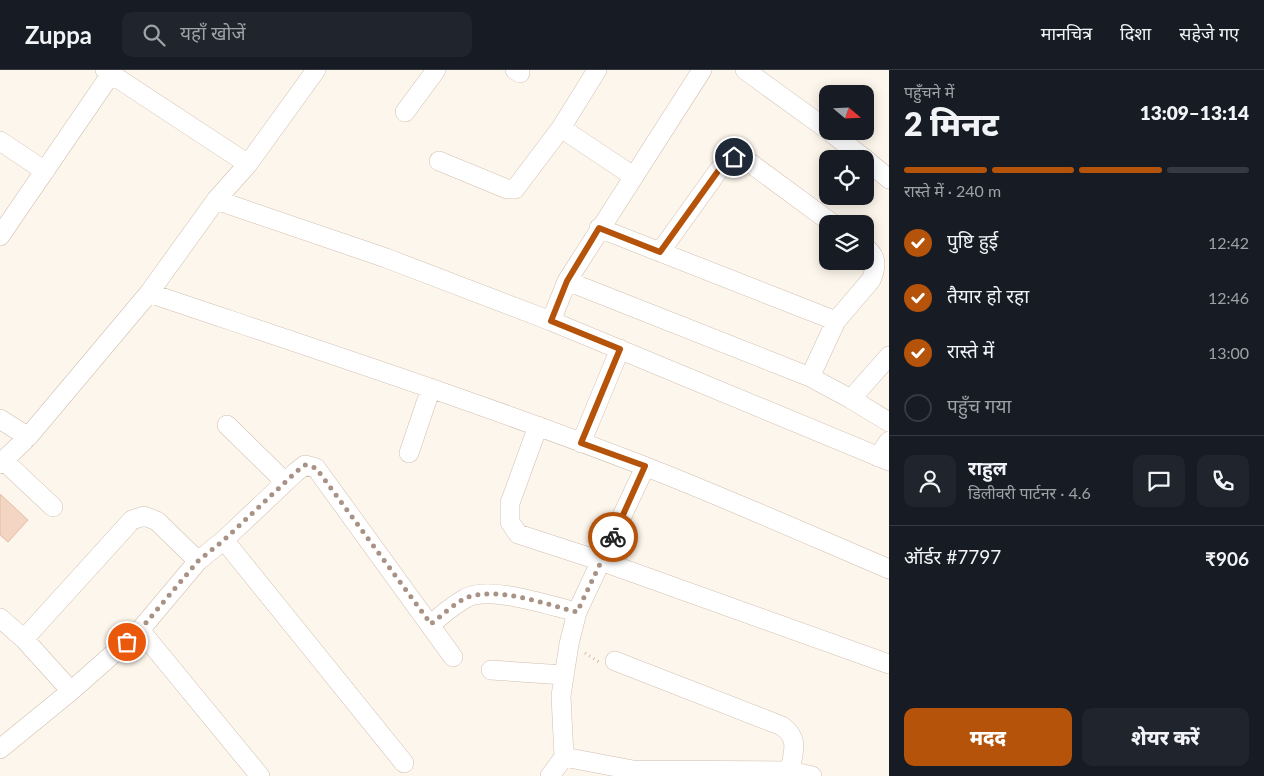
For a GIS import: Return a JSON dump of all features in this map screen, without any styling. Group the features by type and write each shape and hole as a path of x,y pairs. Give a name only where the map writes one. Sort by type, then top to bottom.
{"street":[{"path":"53,507 2,462 28,437 149,293 216,200 248,164 316,70"},
{"path":"405,112 436,70"},
{"path":"439,161 507,189 515,189 561,128 597,70"},
{"path":"551,321 567,281 599,228 702,70"},
{"path":"745,70 819,124"},
{"path":"0,236 45,171 108,72 248,164"},
{"path":"561,128 633,176"},
{"path":"840,140 853,150"},
{"path":"0,142 45,171"},
{"path":"660,252 726,160 734,157 742,157 821,215"},
{"path":"874,166 889,179"},
{"path":"216,200 386,258 551,321 883,459 889,441"},
{"path":"599,228 836,322"},
{"path":"810,377 836,322 871,280 876,259 874,255"},
{"path":"567,281 810,377 889,422"},
{"path":"149,293 538,426 645,466 889,569"},
{"path":"581,443 620,349"},
{"path":"851,399 889,356"},
{"path":"409,453 431,388"},
{"path":"0,419 28,437"},
{"path":"227,425 285,482"},
{"path":"538,426 510,503 510,522 518,534 601,561 889,664"},
{"path":"0,749 71,691 140,630 198,561 224,540 305,465 316,468 454,657"},
{"path":"550,776 564,757 561,696 569,644 577,612 645,466"},
{"path":"24,639 132,520 144,516 157,521 198,561"},
{"path":"224,540 404,763"},
{"path":"431,624 467,598 491,594 508,595 577,612"},
{"path":"0,618 24,639 71,691"},
{"path":"140,630 260,776"},
{"path":"615,661 782,726 789,731 794,740 790,771"},
{"path":"491,670 564,675"},
{"path":"564,757 632,770 790,771 812,776"}],"building":[{"path":"0,494 28,520 8,542 0,535"}],"way so far":[{"path":"127,642 140,630 198,561 224,540 305,465 316,468 431,624 467,598 491,594 508,595 577,612 613,537"}],"route":[{"path":"613,537 645,466 581,443 620,349 551,321 567,281 599,228 660,252 726,160 734,157"}]}
